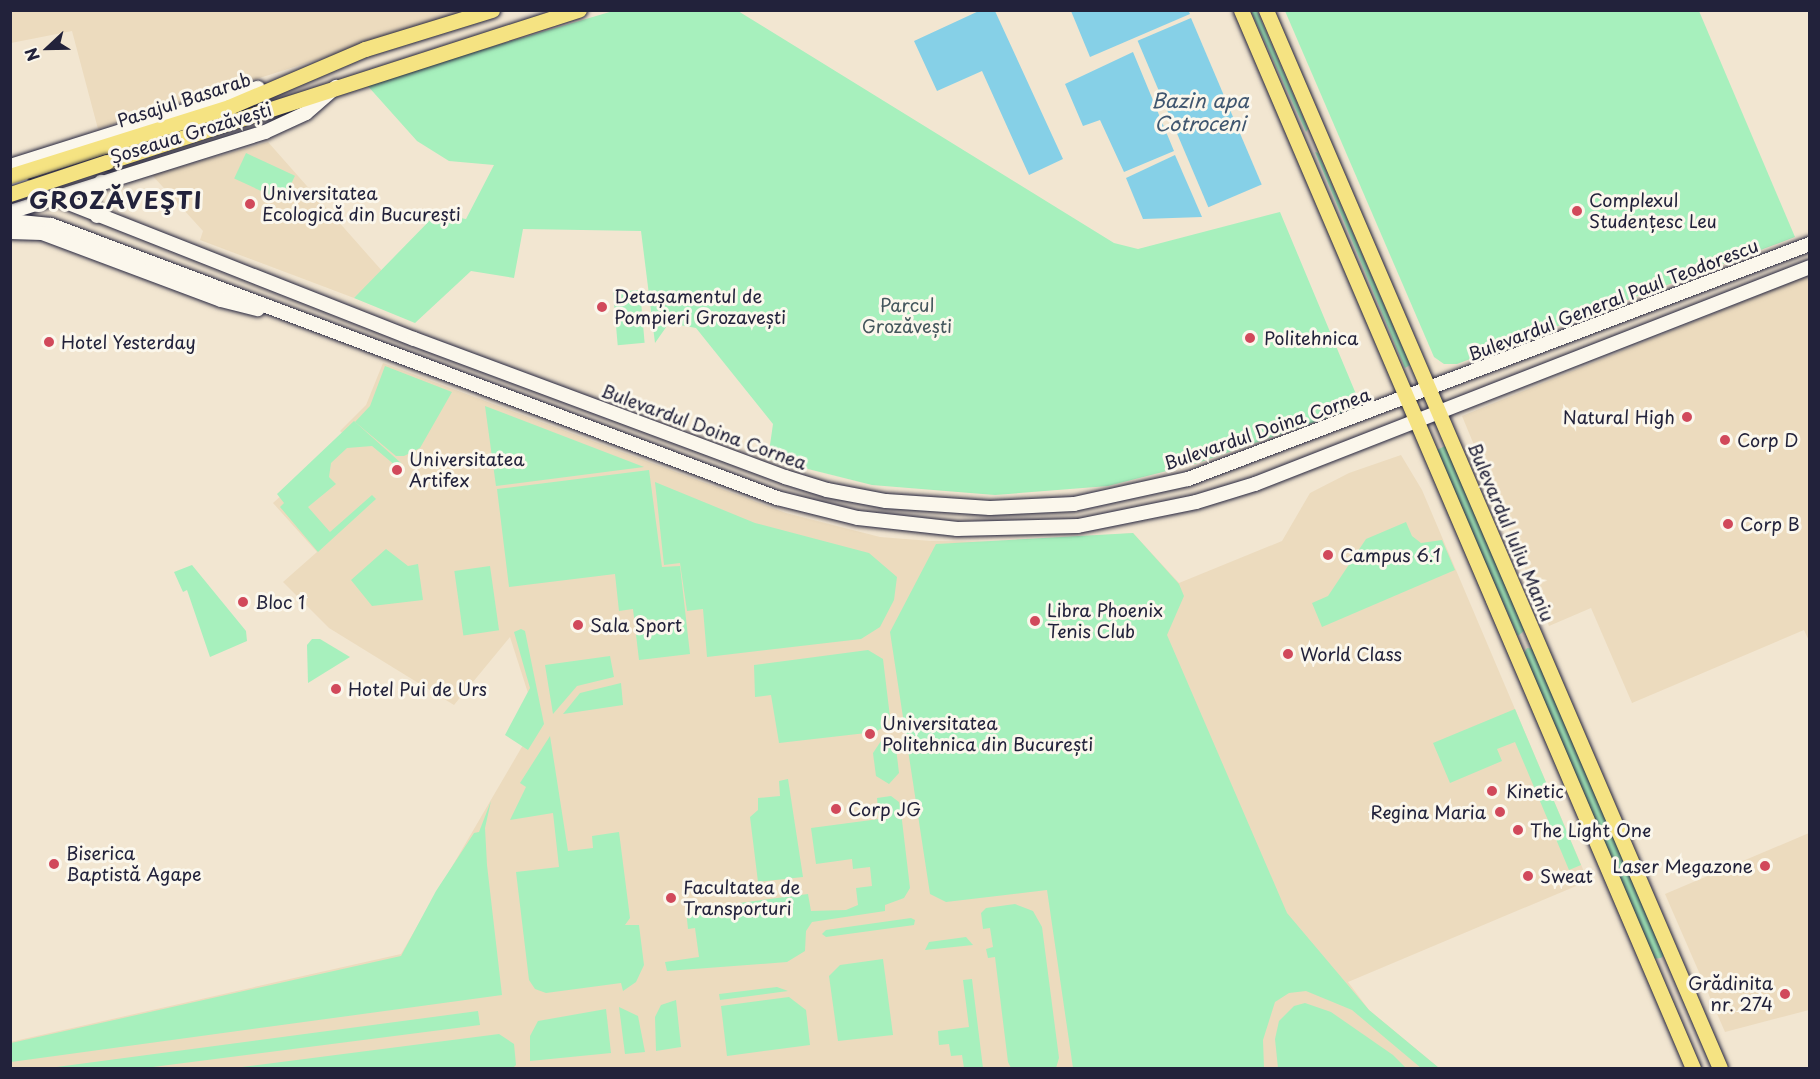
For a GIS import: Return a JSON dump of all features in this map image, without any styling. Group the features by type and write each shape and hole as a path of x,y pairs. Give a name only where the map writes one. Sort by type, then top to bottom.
{"main road":[{"name":"Șoseaua Grozăvești","path":"10,166 251,90 364,49 492,10"},
{"name":"Șoseaua Grozăvești","path":"10,212 101,181 265,132 306,113 337,86 579,10"},
{"path":"1241,10 1692,1066 1717,1061"},
{"name":"Bulevardul Iuliu Maniu","path":"1266,10 1717,1061"},
{"name":"Pasajul Basarab","path":"10,178 229,107 305,77 364,49"},
{"name":"Pasajul Basarab","path":"10,194 235,122 337,86"},
{"name":"Bulevardul Doina Cornea","path":"10,178 97,216 785,477 827,490 886,501 990,508 1074,504 1121,495 1188,479 1429,390"},
{"path":"97,216 90,196 101,181"},
{"path":"10,221 51,225 777,498 858,518 932,527 1032,528 1136,515 1255,484 1809,267"},
{"path":"10,232 42,233 221,300 298,316"},
{"name":"Bulevardul General Paul Teodorescu","path":"1429,390 1809,244"}],"shaded area":[{"path":"10,11 471,11 98,129 72,31 11,43"},
{"name":"Universitatea Ecologică din București","path":"268,142 383,272 354,298 200,240 203,231 152,175"},
{"path":"1809,275 1809,641 1804,630 1632,703 1591,608 1549,626 1462,416"},
{"name":"Universitatea Politehnica din București","path":"383,363 786,513 880,537 931,541 1022,542 1133,533 1179,583 1282,541 1310,493 1349,473 1401,455 1422,490 1588,881 1348,982 1369,1010 1439,1068 11,1068 10,1042 401,954 537,721 510,637 454,705 329,628 283,582 317,552 273,503 347,437 340,431 366,405"},
{"path":"1809,833 1809,1010 1725,1032 1665,894"}],"green space":[{"name":"Parcul Grozăvești","path":"613,11 738,11 1114,243 1138,249 1280,212 1361,406 1198,463 1108,486 995,495 872,485 768,459 773,424 696,328 669,323 655,343 641,231 523,229 514,278 471,271 415,323 354,298 436,214 466,219 494,165 449,161 417,141 366,84"},
{"path":"1251,11 1257,11 1308,129 1306,132"},
{"name":"Complexul Studențesc Leu","path":"1285,11 1699,11 1795,237 1457,364 1444,364 1434,357"},
{"path":"1315,152 1318,153 1410,365 1405,368"},
{"path":"246,153 295,176 283,201 234,178"},
{"path":"640,290 645,343 618,345 613,292"},
{"path":"385,366 452,392 420,448 404,456 396,456 355,422 370,406"},
{"path":"485,406 644,467 496,486"},
{"path":"354,421 401,463 396,466 372,446 347,448 331,463 329,477 336,484 308,507 330,532 372,495 376,499 318,552 280,507 284,503 277,494"},
{"path":"1447,445 1526,629 1518,636 1435,451"},
{"path":"649,470 662,567 680,566 690,654 639,660 633,609 619,611 615,574 509,587 497,489"},
{"path":"655,482 755,523 869,553 897,577 894,600 880,627 861,639 707,657 703,609 687,611 680,563 664,565"},
{"path":"1406,522 1412,536 1421,543 1442,540 1455,570 1322,627 1312,603 1328,596 1366,539"},
{"path":"1133,533 1179,584 1184,596 1167,635 1287,913 1369,1010 1439,1068 1421,1068 1352,1010 1306,991 1289,993 1275,1002 1263,1040 1264,1068 1073,1068 1047,890 946,902 930,894 890,632 936,544"},
{"path":"386,549 408,566 418,564 423,600 372,606 351,580"},
{"path":"192,565 246,631 247,641 210,657 187,590 183,592 174,572"},
{"path":"490,566 499,630 463,635 454,571"},
{"path":"521,629 525,631 544,724 528,750 505,735 530,688 514,632"},
{"path":"312,639 320,639 350,657 308,683 307,645"},
{"path":"1527,648 1534,649 1664,955 1661,958 1652,959 1523,655"},
{"path":"868,650 883,659 890,717 886,726 875,732 779,743 771,695 755,697 754,665"},
{"path":"610,656 614,677 577,686 553,714 545,665"},
{"path":"621,683 623,705 563,714 580,693"},
{"path":"1515,709 1581,865 1569,870 1515,742 1497,749 1502,761 1450,783 1433,743"},
{"path":"550,736 568,851 593,848 592,836 619,832 630,918 625,925 639,925 644,965 636,982 623,991 621,983 546,993 535,989 529,980 516,872 559,867 553,813 510,820 526,787 520,783"},
{"path":"881,741 896,748 899,773 889,784 876,776 873,753"},
{"path":"788,779 803,877 758,882 750,817 758,810 758,798 780,796 779,781"},
{"path":"891,796 899,802 901,812 910,888 904,898 885,905 885,911 812,922 806,931 805,951 787,962 667,971 665,962 699,957 695,928 688,929 686,910 808,894 811,911 846,910 858,905 856,888 872,886 870,867 853,869 852,859 816,864 811,828 879,819 877,798"},
{"path":"491,801 485,828 487,865 502,995 11,1062 11,1043 401,956 436,891 474,833 479,832"},
{"path":"1015,904 1033,911 1042,927 1059,1058 1056,1068 1011,1068 1008,1062 995,957 988,958 986,949 993,947 990,928 983,929 981,913 986,908"},
{"path":"911,918 915,920 914,925 826,937 822,934 826,930"},
{"path":"966,937 973,945 925,950 929,942"},
{"path":"883,959 893,1035 838,1041 829,976 840,965"},
{"path":"972,979 983,1068 964,1068 962,1055 951,1056 949,1044 939,1045 938,1031 969,1027 963,980"},
{"path":"777,987 788,991 720,1000 719,994"},
{"path":"789,997 806,1010 810,1045 727,1056 721,1006"},
{"path":"676,1000 681,1047 656,1051 655,1017 661,1005"},
{"path":"1305,1003 1331,1012 1393,1055 1406,1068 1278,1068 1275,1039 1279,1021 1294,1006"},
{"path":"619,1007 638,1016 645,1052 625,1054"},
{"path":"606,1009 611,1053 530,1061 530,1036 538,1021"},
{"path":"478,1011 480,1025 145,1068 49,1068"},
{"path":"499,1034 514,1044 516,1065 513,1068 234,1068"}],"water":[{"path":"981,10 995,11 1063,159 1029,175 982,71 937,91 914,41"},
{"name":"Bazin apa Cotroceni","path":"1188,10 1190,14 1090,57 1071,11"},
{"name":"Bazin apa Cotroceni","path":"1191,18 1262,185 1208,207 1138,41"},
{"name":"Bazin apa Cotroceni","path":"1133,52 1174,151 1124,172 1100,120 1083,126 1065,84"},
{"name":"Bazin apa Cotroceni","path":"1175,155 1202,217 1143,219 1126,178"}],"place":[{"name":"Universitatea Ecologică din București","path":"250,204"},
{"name":"Complexul Studențesc Leu","path":"1577,211"},
{"name":"Detașamentul de Pompieri Grozavești","path":"602,307"},
{"name":"Politehnica","path":"1250,338"},
{"name":"Hotel Yesterday","path":"49,342"},
{"name":"Natural High","path":"1687,417"},
{"name":"Corp D","path":"1725,440"},
{"name":"Universitatea Artifex","path":"397,470"},
{"name":"Corp B","path":"1728,524"},
{"name":"Campus 6.1","path":"1328,555"},
{"name":"Bloc 1","path":"243,602"},
{"name":"Libra Phoenix Tenis Club","path":"1035,621"},
{"name":"Sala Sport","path":"578,625"},
{"name":"World Class","path":"1288,654"},
{"name":"Hotel Pui de Urs","path":"336,689"},
{"name":"Universitatea Politehnica din București","path":"870,734"},
{"name":"Kinetic","path":"1492,791"},
{"name":"Corp JG","path":"836,809"},
{"name":"Regina Maria","path":"1500,812"},
{"name":"The Light One","path":"1518,830"},
{"name":"Biserica Baptistă Agape","path":"54,864"},
{"name":"Laser Megazone","path":"1765,866"},
{"name":"Sweat","path":"1528,876"},
{"name":"Facultatea de Transporturi","path":"671,898"},
{"name":"Grădinita nr. 274","path":"1785,994"}],"district":[{"name":"GROZĂVEŞTI","path":"116,200"}]}
